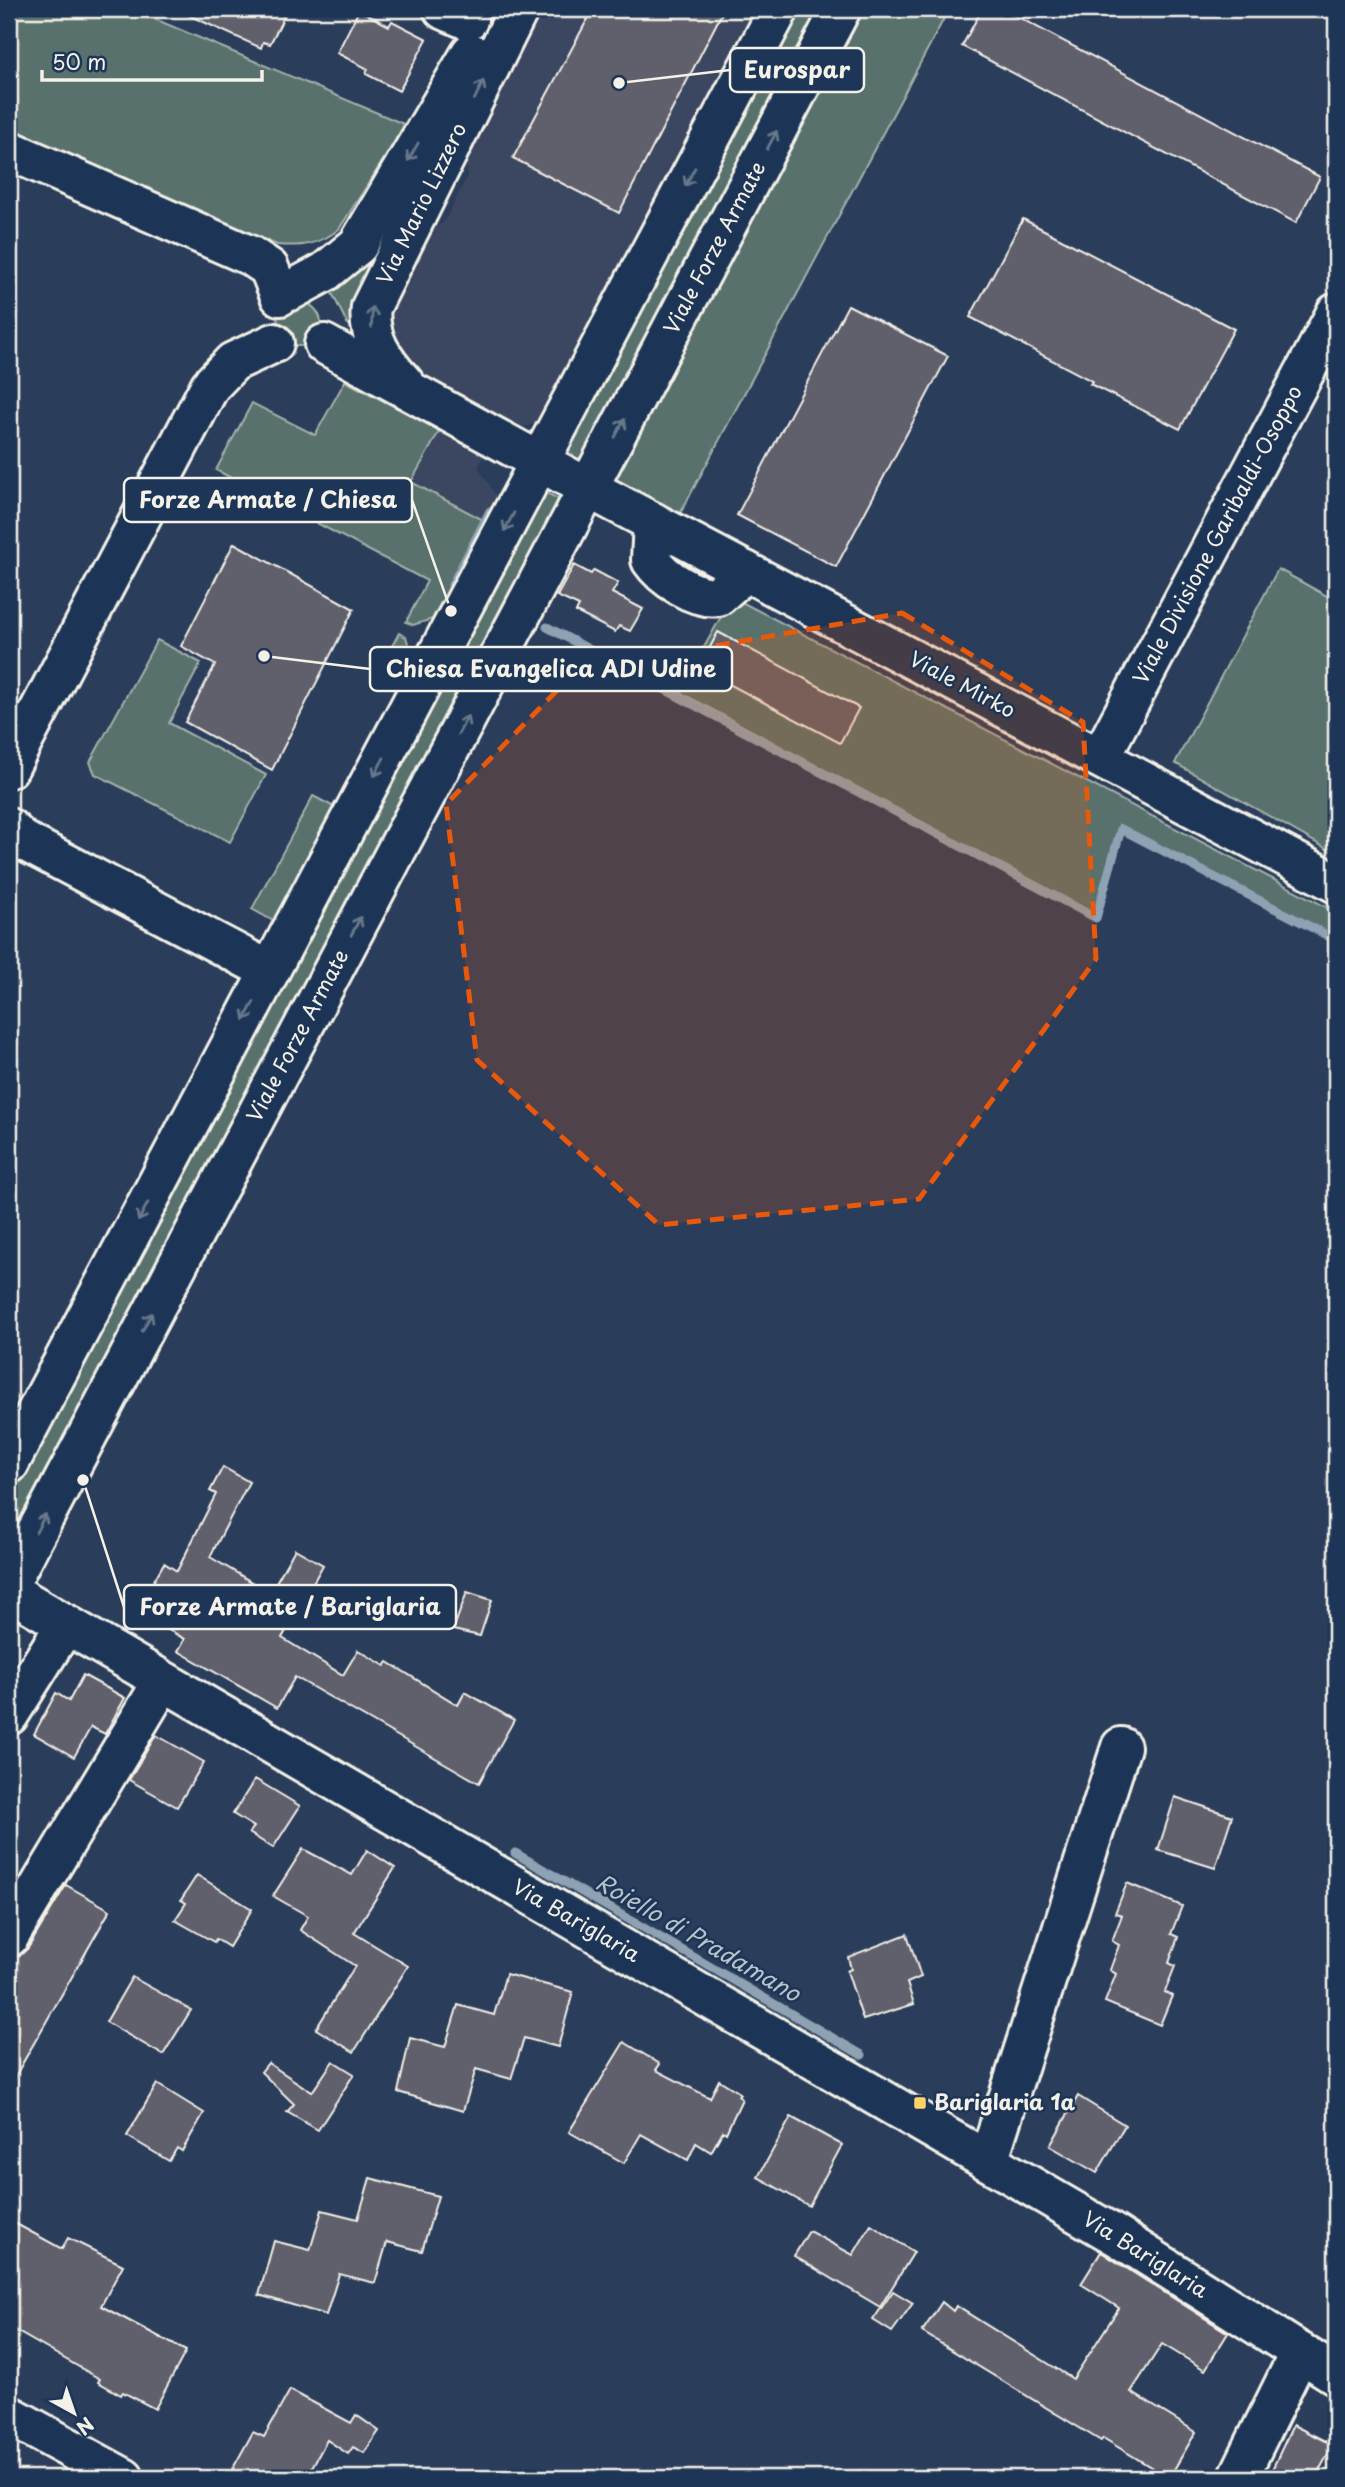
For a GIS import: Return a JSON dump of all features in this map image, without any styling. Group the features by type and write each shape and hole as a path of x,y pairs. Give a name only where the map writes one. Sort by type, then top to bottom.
{"street":[{"name":"Via Mario Lizzero","path":"415,395 383,358 371,327 371,307 519,9"},
{"path":"9,1464 779,9"},
{"name":"Viale Forze Armate","path":"9,1584 841,9"},
{"name":"Via Mario Lizzero","path":"285,293 325,272 358,245 470,12"},
{"path":"9,150 251,256 269,268 285,293"},
{"path":"305,290 324,301 332,323 324,344 309,354 290,354 274,343 266,323 268,313 285,293 305,290"},
{"name":"Viale Divisione Garibaldi-Osoppo","path":"1100,758 1336,313"},
{"path":"9,768 210,386 233,362 274,343"},
{"name":"Via Mario Lizzero","path":"324,344 540,462"},
{"path":"540,462 588,488"},
{"name":"Viale Mirko","path":"588,488 1336,883"},
{"path":"9,828 22,840 270,971"},
{"name":"Via Bariglaria","path":"9,1591 1115,2235 1336,2375"},
{"path":"9,1715 66,1624"},
{"path":"9,1937 163,1681"},
{"path":"988,2161 1121,1747"},
{"path":"1238,2478 1300,2352"},
{"path":"9,2415 124,2478"}],"highlighted area":[{"path":"902,613 1083,722 1096,959 919,1199 659,1225 477,1060 446,804 577,670"}],"shaded area":[{"path":"537,9 761,9 542,422 524,427 490,416 424,385 401,358 391,327 395,299 427,234 445,221 468,175 463,151"},
{"path":"440,430 485,454 478,467 500,502 489,523 411,482"}],"green space":[{"path":"9,9 131,9 406,125 339,229 310,244 277,245 9,129"},
{"path":"800,9 823,9 582,465 564,456"},
{"path":"863,9 949,9 680,514 613,479"},
{"path":"395,207 353,328 347,323 330,289"},
{"path":"299,302 315,308 321,324 315,340 299,346 283,340 277,324 283,308"},
{"path":"345,381 440,430 411,482 489,523 436,618 413,625 406,622 427,581 216,470 252,403 315,435"},
{"path":"543,491 566,503 9,1550 9,1496"},
{"path":"1278,569 1336,601 1336,854 1175,763"},
{"path":"732,597 1336,912 1336,939 1119,825 1094,914 679,692"},
{"path":"399,633 406,637 414,662 408,671 385,659"},
{"path":"157,640 201,663 169,723 266,775 230,842 95,774 90,762"},
{"path":"313,796 336,808 275,922 252,909"}],"building":[{"path":"175,9 288,9 270,44 263,42 261,48"},
{"path":"593,9 724,9 619,213 513,158"},
{"path":"982,9 1003,9 1320,177 1296,223 962,46"},
{"path":"359,10 389,26 392,21 427,39 399,91 366,74 368,69 337,53"},
{"path":"1023,219 1234,329 1180,429 1090,384 1092,381 970,317"},
{"path":"848,305 948,356 836,567 737,515"},
{"path":"234,543 354,609 272,770 185,722 215,665 181,646"},
{"path":"574,565 591,574 594,570 618,583 612,593 643,609 630,631 619,626 615,632 576,612 579,606 557,596"},
{"path":"718,632 859,708 840,743 699,668"},
{"path":"223,1467 249,1482 210,1557 270,1593 295,1549 323,1565 282,1638 343,1675 358,1650 385,1666 388,1662 458,1705 465,1692 514,1720 479,1783 295,1677 277,1708 178,1651 185,1639 136,1612 164,1563 177,1571 216,1494 210,1491"},
{"path":"467,1592 492,1600 480,1636 453,1630"},
{"path":"83,1675 125,1698 105,1734 91,1727 74,1757 34,1734 56,1693 69,1701"},
{"path":"156,1735 204,1762 177,1807 129,1780"},
{"path":"255,1779 300,1806 273,1848 249,1833 254,1827 233,1814"},
{"path":"1175,1797 1232,1816 1215,1868 1158,1850"},
{"path":"303,1849 352,1875 367,1850 395,1868 354,1933 408,1966 354,2052 316,2029 355,1966 300,1930 308,1916 273,1896"},
{"path":"197,1875 252,1909 229,1947 216,1939 214,1942 175,1920 186,1903 181,1900"},
{"path":"1127,1883 1182,1906 1171,1934 1178,1937 1169,1963 1175,1966 1165,1992 1172,1996 1160,2025 1105,2002 1116,1974 1110,1970 1119,1945 1112,1941 1122,1915 1115,1913"},
{"path":"66,1885 110,1910 9,2087 9,1959 19,1956 28,1948"},
{"path":"907,1934 921,1977 907,1983 914,2004 863,2020 847,1971 851,1969 848,1957"},
{"path":"506,1974 573,1992 558,2047 524,2038 511,2079 476,2069 463,2111 398,2092 410,2038 445,2047 458,2005 494,2015"},
{"path":"132,1977 191,2010 163,2055 106,2022"},
{"path":"624,2042 660,2064 656,2070 710,2098 719,2080 740,2093 738,2096 742,2099 726,2133 723,2131 711,2152 696,2143 688,2160 641,2134 624,2163 569,2132"},
{"path":"333,2061 354,2074 318,2130 287,2112 294,2104 261,2072 268,2063 312,2092"},
{"path":"157,2084 204,2113 182,2151 177,2148 169,2161 127,2136"},
{"path":"1078,2096 1125,2125 1097,2173 1050,2146"},
{"path":"791,2117 842,2145 809,2206 758,2177"},
{"path":"370,2178 438,2196 422,2251 387,2242 375,2283 339,2274 326,2315 259,2295 274,2241 310,2250 322,2210 358,2219"},
{"path":"9,2220 62,2249 68,2238 123,2265 101,2306 186,2351 155,2409 123,2392 121,2395 98,2382 100,2379 9,2327"},
{"path":"871,2225 914,2252 880,2307 794,2256 809,2231 853,2255"},
{"path":"1101,2252 1228,2333 1205,2370 1162,2344 1131,2392 1196,2432 1169,2478 1103,2438 1101,2441 922,2332 942,2302 953,2311 956,2306 1073,2379 1119,2308 1081,2284"},
{"path":"893,2291 913,2303 892,2332 873,2320"},
{"path":"290,2390 351,2423 356,2415 379,2431 364,2453 353,2447 348,2454 327,2440 306,2478 247,2478 232,2470 253,2432 264,2437"},
{"path":"1293,2425 1333,2445 1315,2478 1268,2478"}],"waterway":[{"path":"452,585 490,511"},
{"path":"547,627 1096,918 1121,829 1336,940"},
{"name":"Roiello di Pradamano","path":"515,1853 862,2055"}],"place":[{"name":"Eurospar","path":"619,83"},
{"name":"Forze Armate / Chiesa","path":"451,611"},
{"name":"Chiesa Evangelica ADI Udine","path":"264,656"},
{"name":"Forze Armate / Bariglaria","path":"83,1480"},
{"name":"Bariglaria 1a","path":"920,2103"}]}
